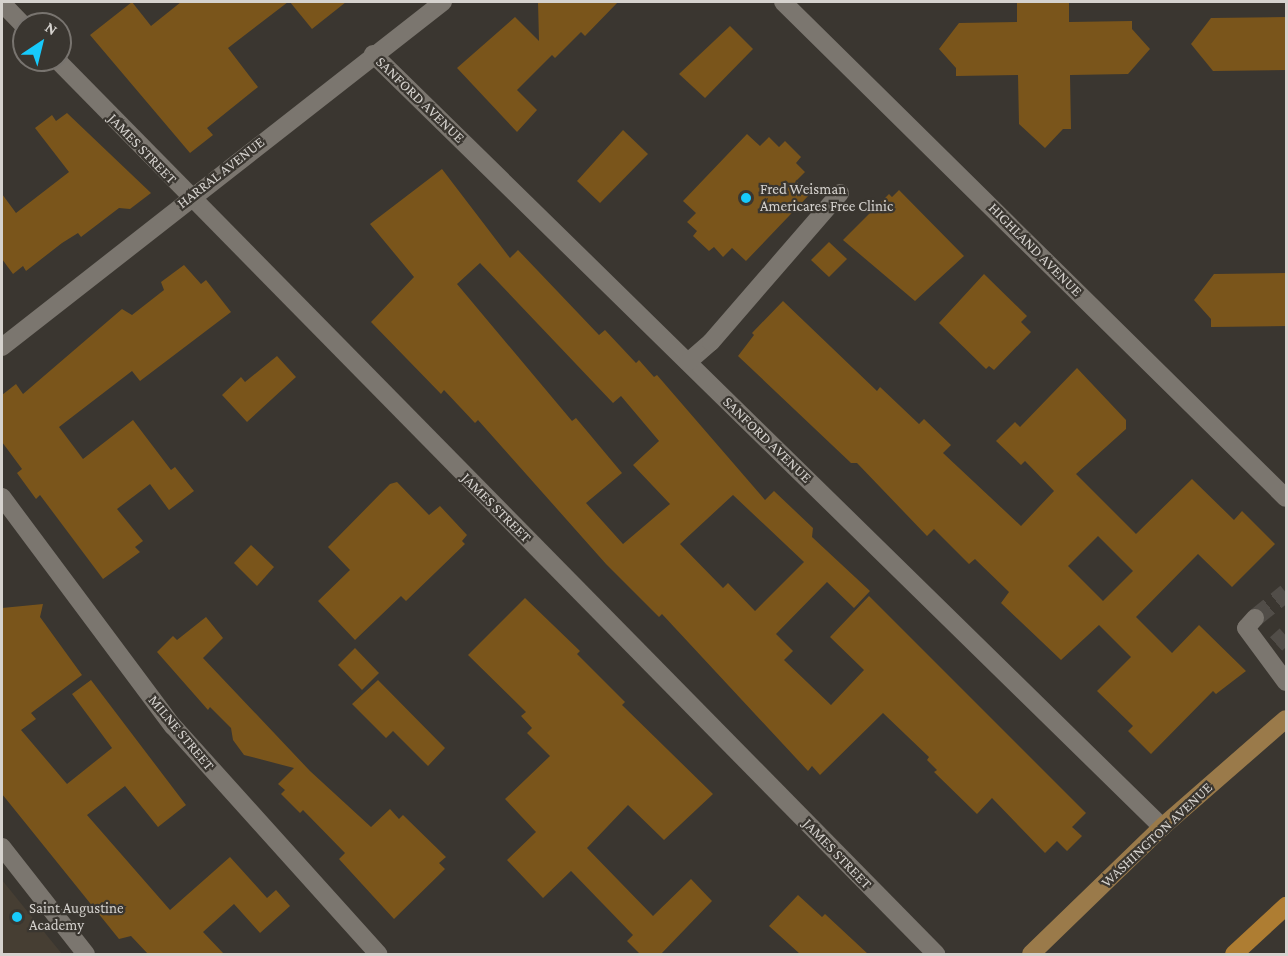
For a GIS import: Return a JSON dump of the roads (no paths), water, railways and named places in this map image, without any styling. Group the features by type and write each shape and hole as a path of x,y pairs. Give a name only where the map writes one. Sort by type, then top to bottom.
{"highway":[{"path":"1234,954 1287,906"}],"main road":[{"name":"WASHINGTON AVENUE","path":"1030,954 1161,827 1287,719"}],"street":[{"name":"HARRAL AVENUE","path":"2,347 373,54 443,2"},
{"name":"HIGHLAND AVENUE","path":"783,2 1287,498"},
{"name":"SANFORD AVENUE","path":"373,54 1161,827"},
{"name":"JAMES STREET","path":"69,72 936,954"},
{"path":"688,362 711,342 840,193"},
{"name":"MILNE STREET","path":"2,497 173,726 378,954"},
{"path":"1255,618 1246,628 1270,649 1287,682"},
{"path":"2,848 86,954"}],"tunnel":[{"path":"1255,618 1286,593"},
{"path":"1276,644 1286,635"}],"place":[{"name":"Fred Weisman Americares Free Clinic","path":"746,198"},
{"name":"Saint Augustine Academy","path":"17,917"}]}
